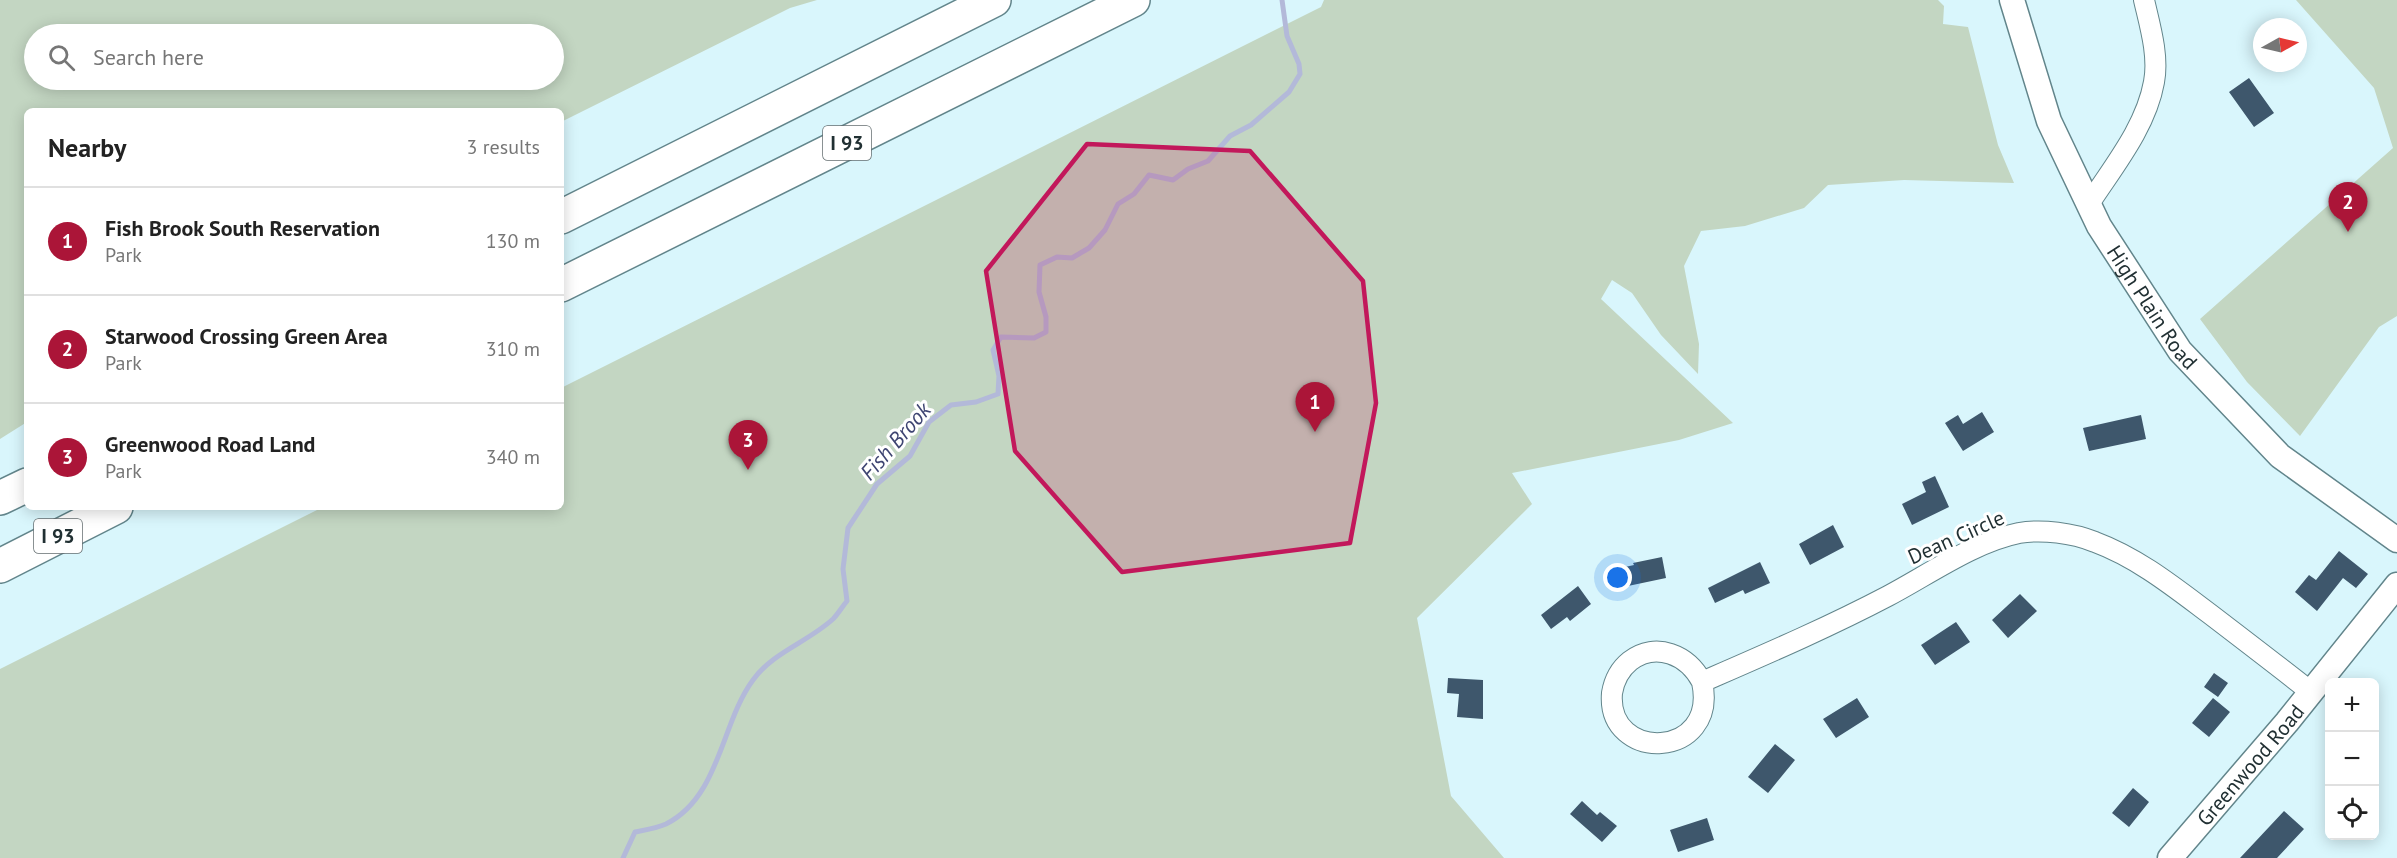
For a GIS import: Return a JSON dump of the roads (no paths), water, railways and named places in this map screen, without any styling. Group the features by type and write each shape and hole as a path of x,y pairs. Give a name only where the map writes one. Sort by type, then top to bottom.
{"highway":[{"path":"564,215 994,0"},
{"name":"I 93","path":"564,284 1133,0"},
{"path":"0,498 24,486"},
{"name":"I 93","path":"0,566 110,510"}],"street":[{"name":"High Plain Road","path":"2012,0 2049,121 2099,226 2180,351 2280,456 2397,540"},
{"path":"2089,204 2119,159 2143,115 2154,82 2155,59 2144,0"},
{"name":"Dean Circle","path":"1702,682 1804,637 1972,551 2019,533 2040,532 2065,534 2094,541 2134,561 2174,586 2311,692"},
{"name":"Greenwood Road","path":"2170,858 2311,692 2397,585"},
{"path":"1655,651 1675,654 1691,665 1702,682 1704,703 1697,724 1690,732 1671,742 1650,744 1630,735 1622,727 1613,708 1613,688 1621,670 1645,653 1655,651"}],"waterway":[{"name":"Fish Brook","path":"623,858 635,832 666,824 684,812 698,796 718,758 742,697 761,670 823,627 835,617 847,601 843,569 848,528 877,484 910,456 929,422 951,405 976,402 998,394 999,376 993,350 1001,337 1034,338 1046,332 1046,317 1039,292 1040,265 1057,257 1072,258 1089,248 1105,230 1118,204 1134,194 1149,175 1173,180 1188,169 1208,161 1230,136 1251,125 1289,92 1300,74 1299,64 1287,36 1282,0"}],"place":[{"name":"Starwood Crossing Green Area","path":"2348,232"},
{"name":"Fish Brook South Reservation","path":"1315,432"},
{"name":"Greenwood Road Land","path":"748,470"}]}
